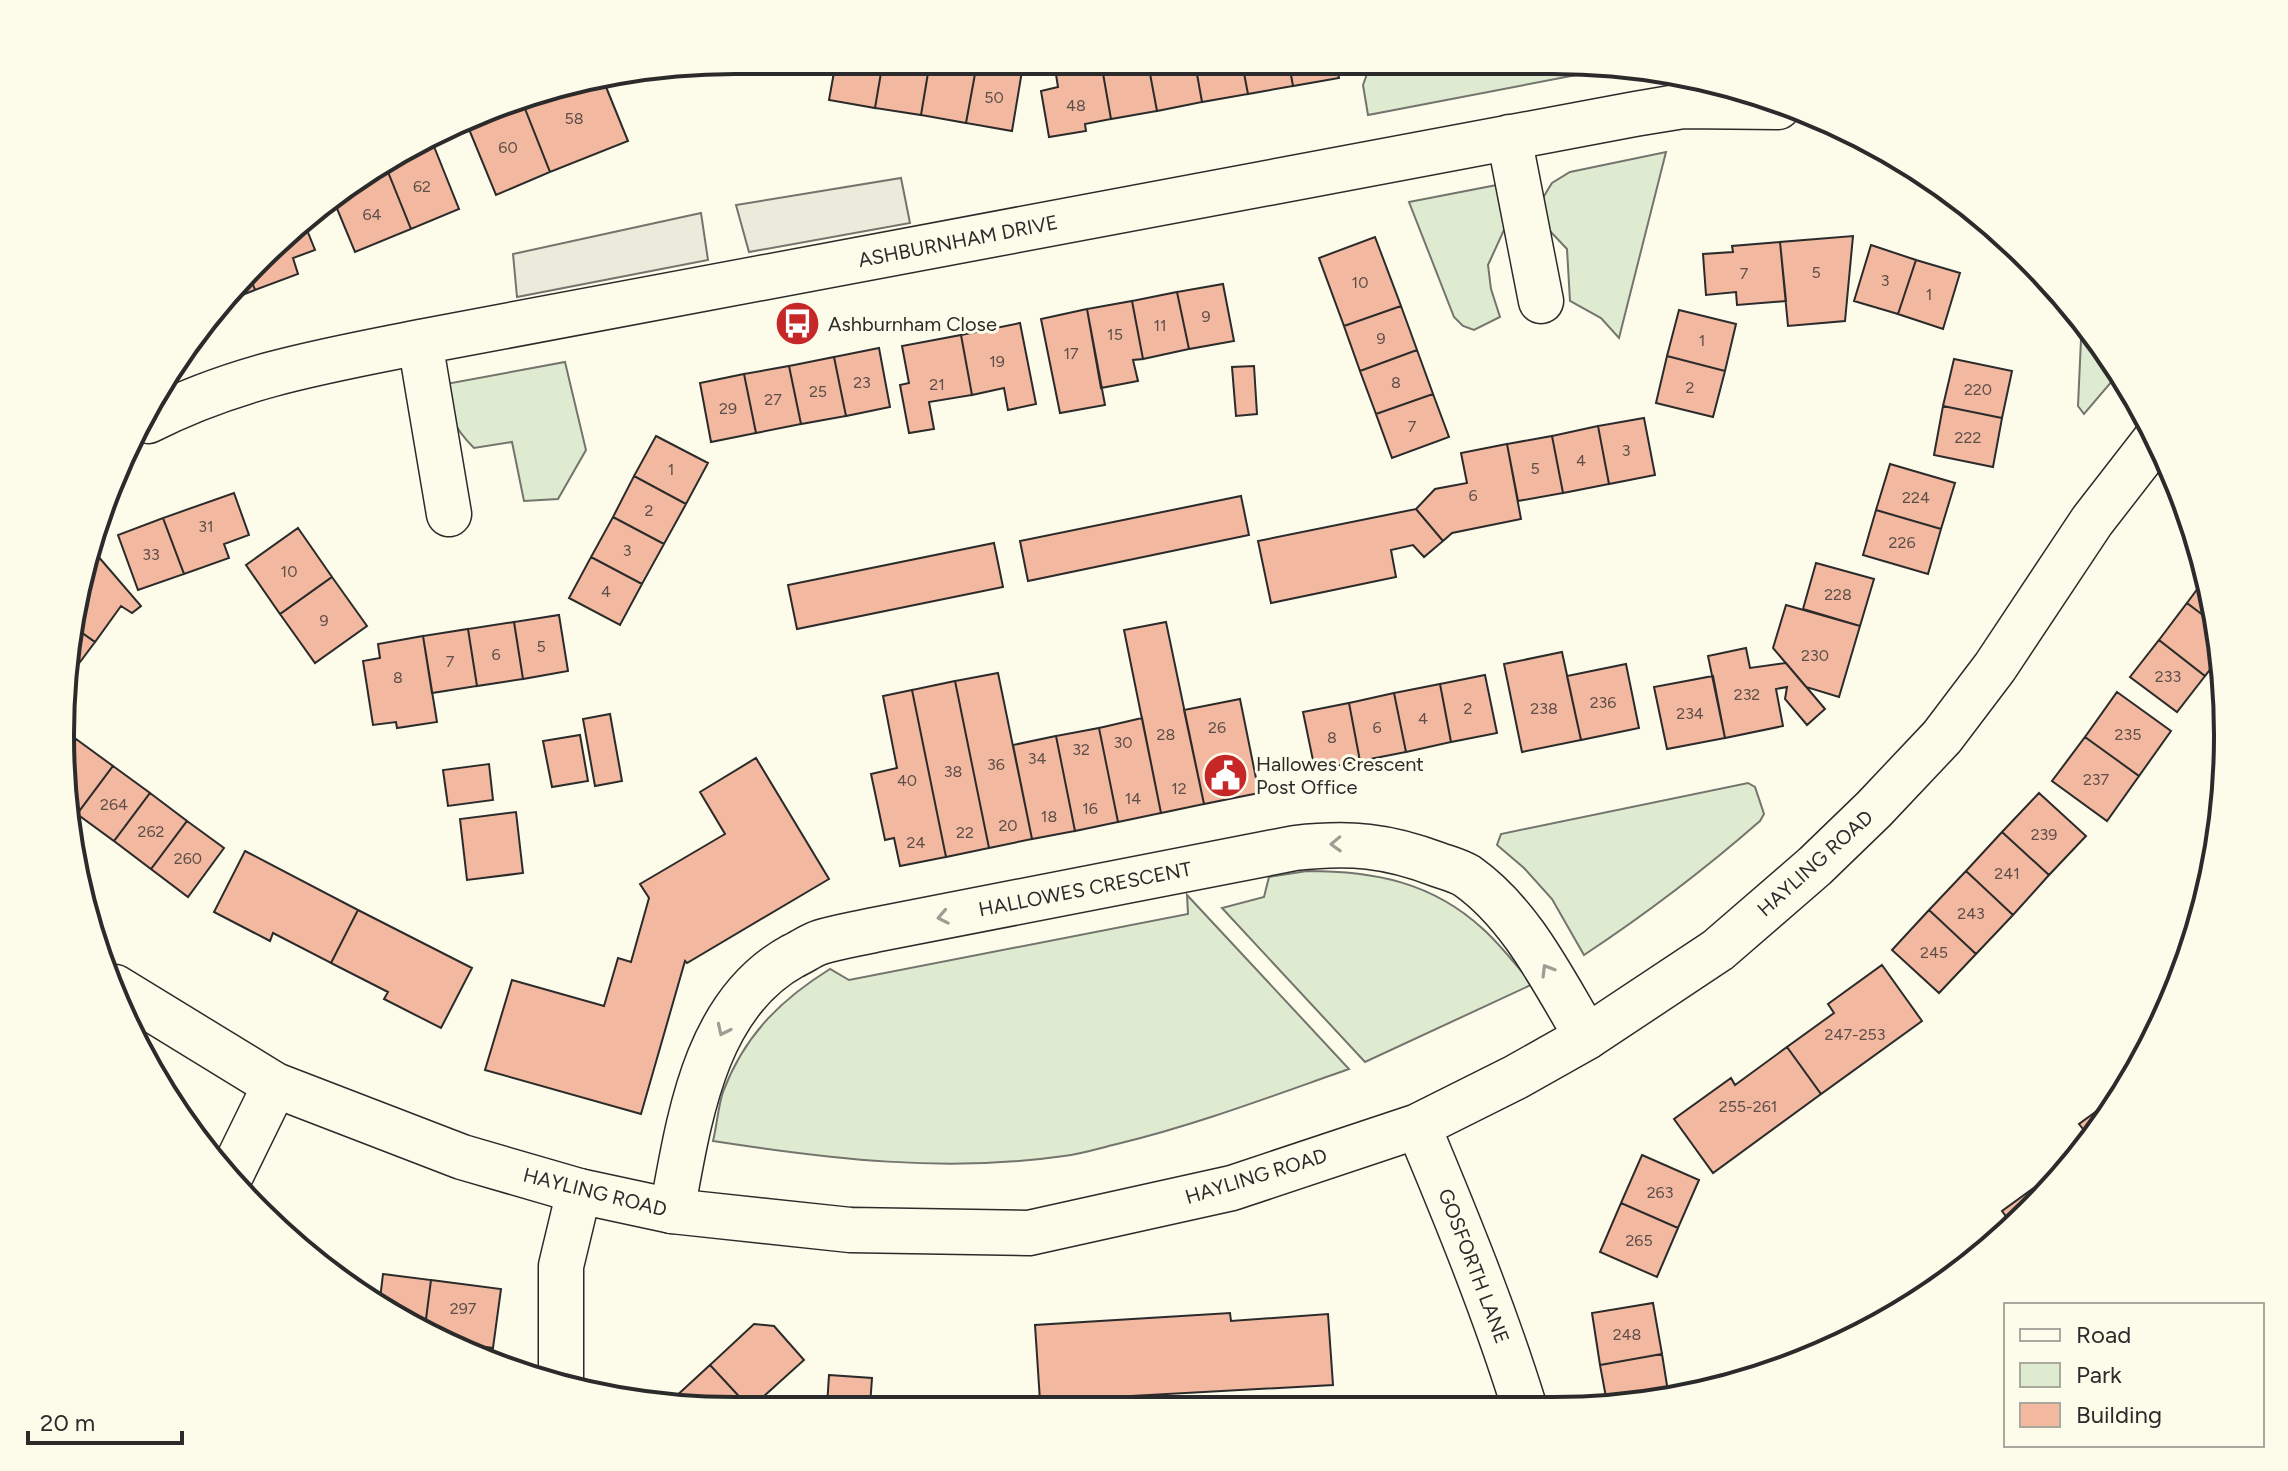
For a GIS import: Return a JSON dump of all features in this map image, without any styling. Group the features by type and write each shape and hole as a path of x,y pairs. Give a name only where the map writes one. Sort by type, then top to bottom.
{"street":[{"name":"ASHBURNHAM DRIVE","path":"156,417 200,398 278,371 420,342 1683,106 1757,107"},
{"path":"1509,137 1541,301"},
{"path":"420,342 449,514"},
{"name":"HAYLING ROAD","path":"126,994 275,1085 462,1157 579,1191 672,1211 850,1230 1029,1233 1232,1188 1418,1126 1587,1037 1718,950 1815,866 1942,737 1987,679 2092,521 2148,448"},
{"name":"HALLOWES CRESCENT","path":"672,1211 684,1144 708,1062 730,1015 756,983 785,961 818,943 874,930 1295,848 1340,843 1375,846 1414,855 1465,875 1504,910 1531,945 1587,1037"},
{"path":"235,1168 275,1085"},
{"name":"GOSFORTH LANE","path":"1418,1126 1469,1246 1521,1397"},
{"path":"561,1373 561,1266 579,1191"}],"green space":[{"path":"1367,74 1579,75 1368,115 1363,85"},
{"path":"1666,152 1619,338 1601,318 1570,301 1567,249 1548,229 1543,212 1544,196 1552,183 1570,172"},
{"path":"1502,184 1509,213 1488,265 1491,289 1500,317 1474,330 1463,326 1454,317 1409,202"},
{"path":"2081,338 2111,382 2084,414 2078,406"},
{"path":"565,362 586,450 558,499 524,501 512,442 474,448 453,419 446,384"},
{"path":"1748,783 1755,787 1764,814 1760,821 1674,891 1584,955 1552,899 1524,868 1497,845 1501,834"},
{"path":"1307,871 1379,877 1401,882 1443,900 1483,929 1533,984 1365,1062 1222,908 1264,897 1269,877"},
{"path":"1187,895 1349,1069 1176,1128 1091,1151 1020,1161 888,1162 713,1141 723,1092 753,1037 795,993 830,969 849,980 1188,914"}],"shaded area":[{"path":"901,178 910,223 749,252 736,205"},
{"path":"701,213 708,260 517,297 513,254"}],"building":[{"path":"834,74 881,74 875,108 829,100"},
{"path":"881,74 928,74 921,115 875,108"},
{"path":"928,74 975,74 966,123 921,115"},
{"path":"975,74 1022,74 1012,131 966,123"},
{"path":"1056,74 1103,74 1111,119 1085,124 1086,131 1049,137 1041,91 1058,87"},
{"path":"1103,74 1150,74 1157,111 1111,119"},
{"path":"1150,74 1197,74 1202,102 1157,111"},
{"path":"1197,74 1244,74 1248,94 1202,102"},
{"path":"1244,74 1291,74 1293,86 1248,94"},
{"path":"1291,74 1338,74 1339,78 1293,86"},
{"path":"606,87 628,141 550,172 525,108"},
{"path":"525,108 550,172 496,195 469,130"},
{"path":"434,147 459,209 411,229 388,173"},
{"path":"388,173 411,229 355,252 337,208"},
{"path":"308,231 315,250 293,258 298,274 255,290 253,284"},
{"path":"1853,236 1845,321 1788,326 1780,242"},
{"path":"1375,237 1401,306 1344,326 1319,258"},
{"path":"1780,242 1786,301 1737,305 1736,292 1706,295 1703,254 1733,252 1732,246"},
{"path":"1871,245 1916,260 1898,314 1854,301"},
{"path":"1916,260 1960,273 1943,329 1898,314"},
{"path":"253,284 255,290 242,295"},
{"path":"1223,284 1234,341 1189,349 1177,292"},
{"path":"1177,292 1189,349 1143,359 1132,301"},
{"path":"1132,301 1143,359 1133,360 1138,381 1101,388 1087,309"},
{"path":"1401,306 1417,350 1360,371 1344,326"},
{"path":"1087,309 1105,405 1060,413 1041,319"},
{"path":"1679,310 1736,324 1725,371 1667,356"},
{"path":"1020,323 1036,404 1008,410 1004,388 972,395 961,335"},
{"path":"961,335 972,395 929,402 934,429 909,433 900,385 909,383 902,346"},
{"path":"879,348 890,407 846,416 834,357"},
{"path":"1417,350 1433,394 1376,414 1360,371"},
{"path":"1667,356 1725,371 1713,417 1656,403"},
{"path":"834,357 846,416 801,424 789,366"},
{"path":"1954,359 2012,371 2002,418 1943,406"},
{"path":"789,366 801,424 756,433 744,374"},
{"path":"1254,366 1257,414 1236,416 1232,367"},
{"path":"744,374 756,433 711,442 700,383"},
{"path":"1433,394 1449,437 1392,458 1376,414"},
{"path":"1943,406 2002,418 1993,467 1934,455"},
{"path":"1644,418 1655,475 1609,484 1598,426"},
{"path":"1598,426 1609,484 1563,493 1552,436"},
{"path":"656,436 708,463 686,504 634,476"},
{"path":"1552,436 1563,493 1518,501 1507,444"},
{"path":"1507,444 1521,519 1452,533 1443,541 1416,509 1435,489 1467,483 1461,453"},
{"path":"1890,464 1955,483 1941,529 1876,510"},
{"path":"634,476 686,504 664,544 613,517"},
{"path":"234,493 249,535 224,544 229,558 184,574 163,518"},
{"path":"1241,496 1249,535 1028,581 1020,541"},
{"path":"1416,509 1443,541 1424,557 1413,545 1391,550 1396,577 1271,603 1258,541"},
{"path":"1876,510 1941,529 1928,574 1863,555"},
{"path":"613,517 664,544 642,584 591,557"},
{"path":"163,518 184,574 138,590 118,535"},
{"path":"298,528 332,577 280,614 246,565"},
{"path":"994,543 1003,587 797,629 788,585"},
{"path":"99,557 141,606 132,613 121,606 95,642 83,633"},
{"path":"591,557 642,584 620,625 569,598"},
{"path":"1816,563 1874,579 1860,626 1803,609"},
{"path":"332,577 367,626 315,663 280,614"},
{"path":"2197,589 2202,615 2187,603"},
{"path":"2187,603 2202,615 2210,669 2205,676 2159,640"},
{"path":"1786,605 1860,626 1839,697 1806,687 1773,648"},
{"path":"559,615 568,671 523,679 514,622"},
{"path":"514,622 523,679 477,686 468,629"},
{"path":"1166,622 1204,804 1161,813 1124,630"},
{"path":"468,629 477,686 432,693 423,636"},
{"path":"83,633 95,642 78,664"},
{"path":"423,636 437,722 397,728 396,722 373,725 363,661 380,658 378,644"},
{"path":"2159,640 2205,676 2177,712 2130,677"},
{"path":"1746,648 1750,668 1786,663 1825,709 1807,725 1785,699 1787,687 1776,689 1783,726 1725,738 1708,656"},
{"path":"1562,652 1581,740 1522,752 1504,664"},
{"path":"1626,664 1639,728 1581,740 1567,676"},
{"path":"998,673 1032,839 989,848 955,681"},
{"path":"1485,675 1497,733 1451,742 1440,684"},
{"path":"1713,676 1725,738 1667,749 1654,687"},
{"path":"955,681 989,848 946,857 912,690"},
{"path":"1440,684 1451,742 1406,752 1394,693"},
{"path":"912,690 946,857 900,866 894,838 885,840 871,774 897,768 883,696"},
{"path":"2117,692 2171,731 2139,776 2085,737"},
{"path":"1394,693 1406,752 1360,761 1349,703"},
{"path":"1240,699 1259,793 1204,804 1184,710"},
{"path":"1349,703 1360,761 1315,770 1303,712"},
{"path":"610,714 622,781 595,786 583,719"},
{"path":"1142,718 1161,813 1118,822 1099,728"},
{"path":"1099,728 1118,822 1075,831 1056,736"},
{"path":"580,735 588,781 552,787 543,741"},
{"path":"1056,736 1075,831 1032,839 1013,745"},
{"path":"2085,737 2139,776 2107,821 2052,781"},
{"path":"76,739 113,766 79,812 75,779"},
{"path":"756,758 829,879 687,963 685,961 641,1114 485,1070 512,980 604,1006 618,958 631,962 649,898 640,884 725,834 700,792"},
{"path":"489,764 493,800 448,806 443,770"},
{"path":"113,766 150,793 114,841 79,816 79,812"},
{"path":"150,793 187,821 151,869 114,841"},
{"path":"2039,793 2086,836 2049,875 2002,832"},
{"path":"516,812 523,873 467,880 460,819"},
{"path":"187,821 224,848 188,897 151,869"},
{"path":"2002,832 2049,875 2013,915 1966,871"},
{"path":"245,851 358,910 331,963 273,933 270,941 214,912"},
{"path":"1966,871 2013,915 1976,954 1929,910"},
{"path":"358,910 472,968 441,1028 384,999 388,992 331,963"},
{"path":"1929,910 1976,954 1939,993 1892,950"},
{"path":"1882,965 1922,1021 1821,1094 1787,1047 1834,1013 1828,1004"},
{"path":"1787,1047 1821,1094 1713,1173 1674,1119 1731,1078 1735,1085"},
{"path":"2097,1110 2083,1129 2079,1124"},
{"path":"1642,1155 1699,1180 1678,1228 1621,1203"},
{"path":"2035,1187 2035,1187 2006,1217 2002,1211"},
{"path":"1621,1203 1678,1228 1657,1277 1600,1252"},
{"path":"383,1274 431,1280 426,1320 405,1308 381,1294"},
{"path":"431,1280 501,1289 493,1348 480,1346 426,1320"},
{"path":"1653,1303 1662,1354 1600,1365 1592,1313"},
{"path":"1230,1313 1231,1321 1328,1314 1333,1385 1113,1397 1040,1397 1035,1325"},
{"path":"754,1324 774,1326 804,1360 763,1397 740,1397 710,1365"},
{"path":"1662,1354 1667,1386 1606,1395 1600,1365"},
{"path":"710,1365 740,1397 692,1396 678,1394"},
{"path":"829,1375 872,1378 871,1397 828,1397"}],"place":[{"name":"Ashburnham Close","path":"797,324"},
{"name":"Hallowes Crescent Post Office","path":"1225,776"}]}
